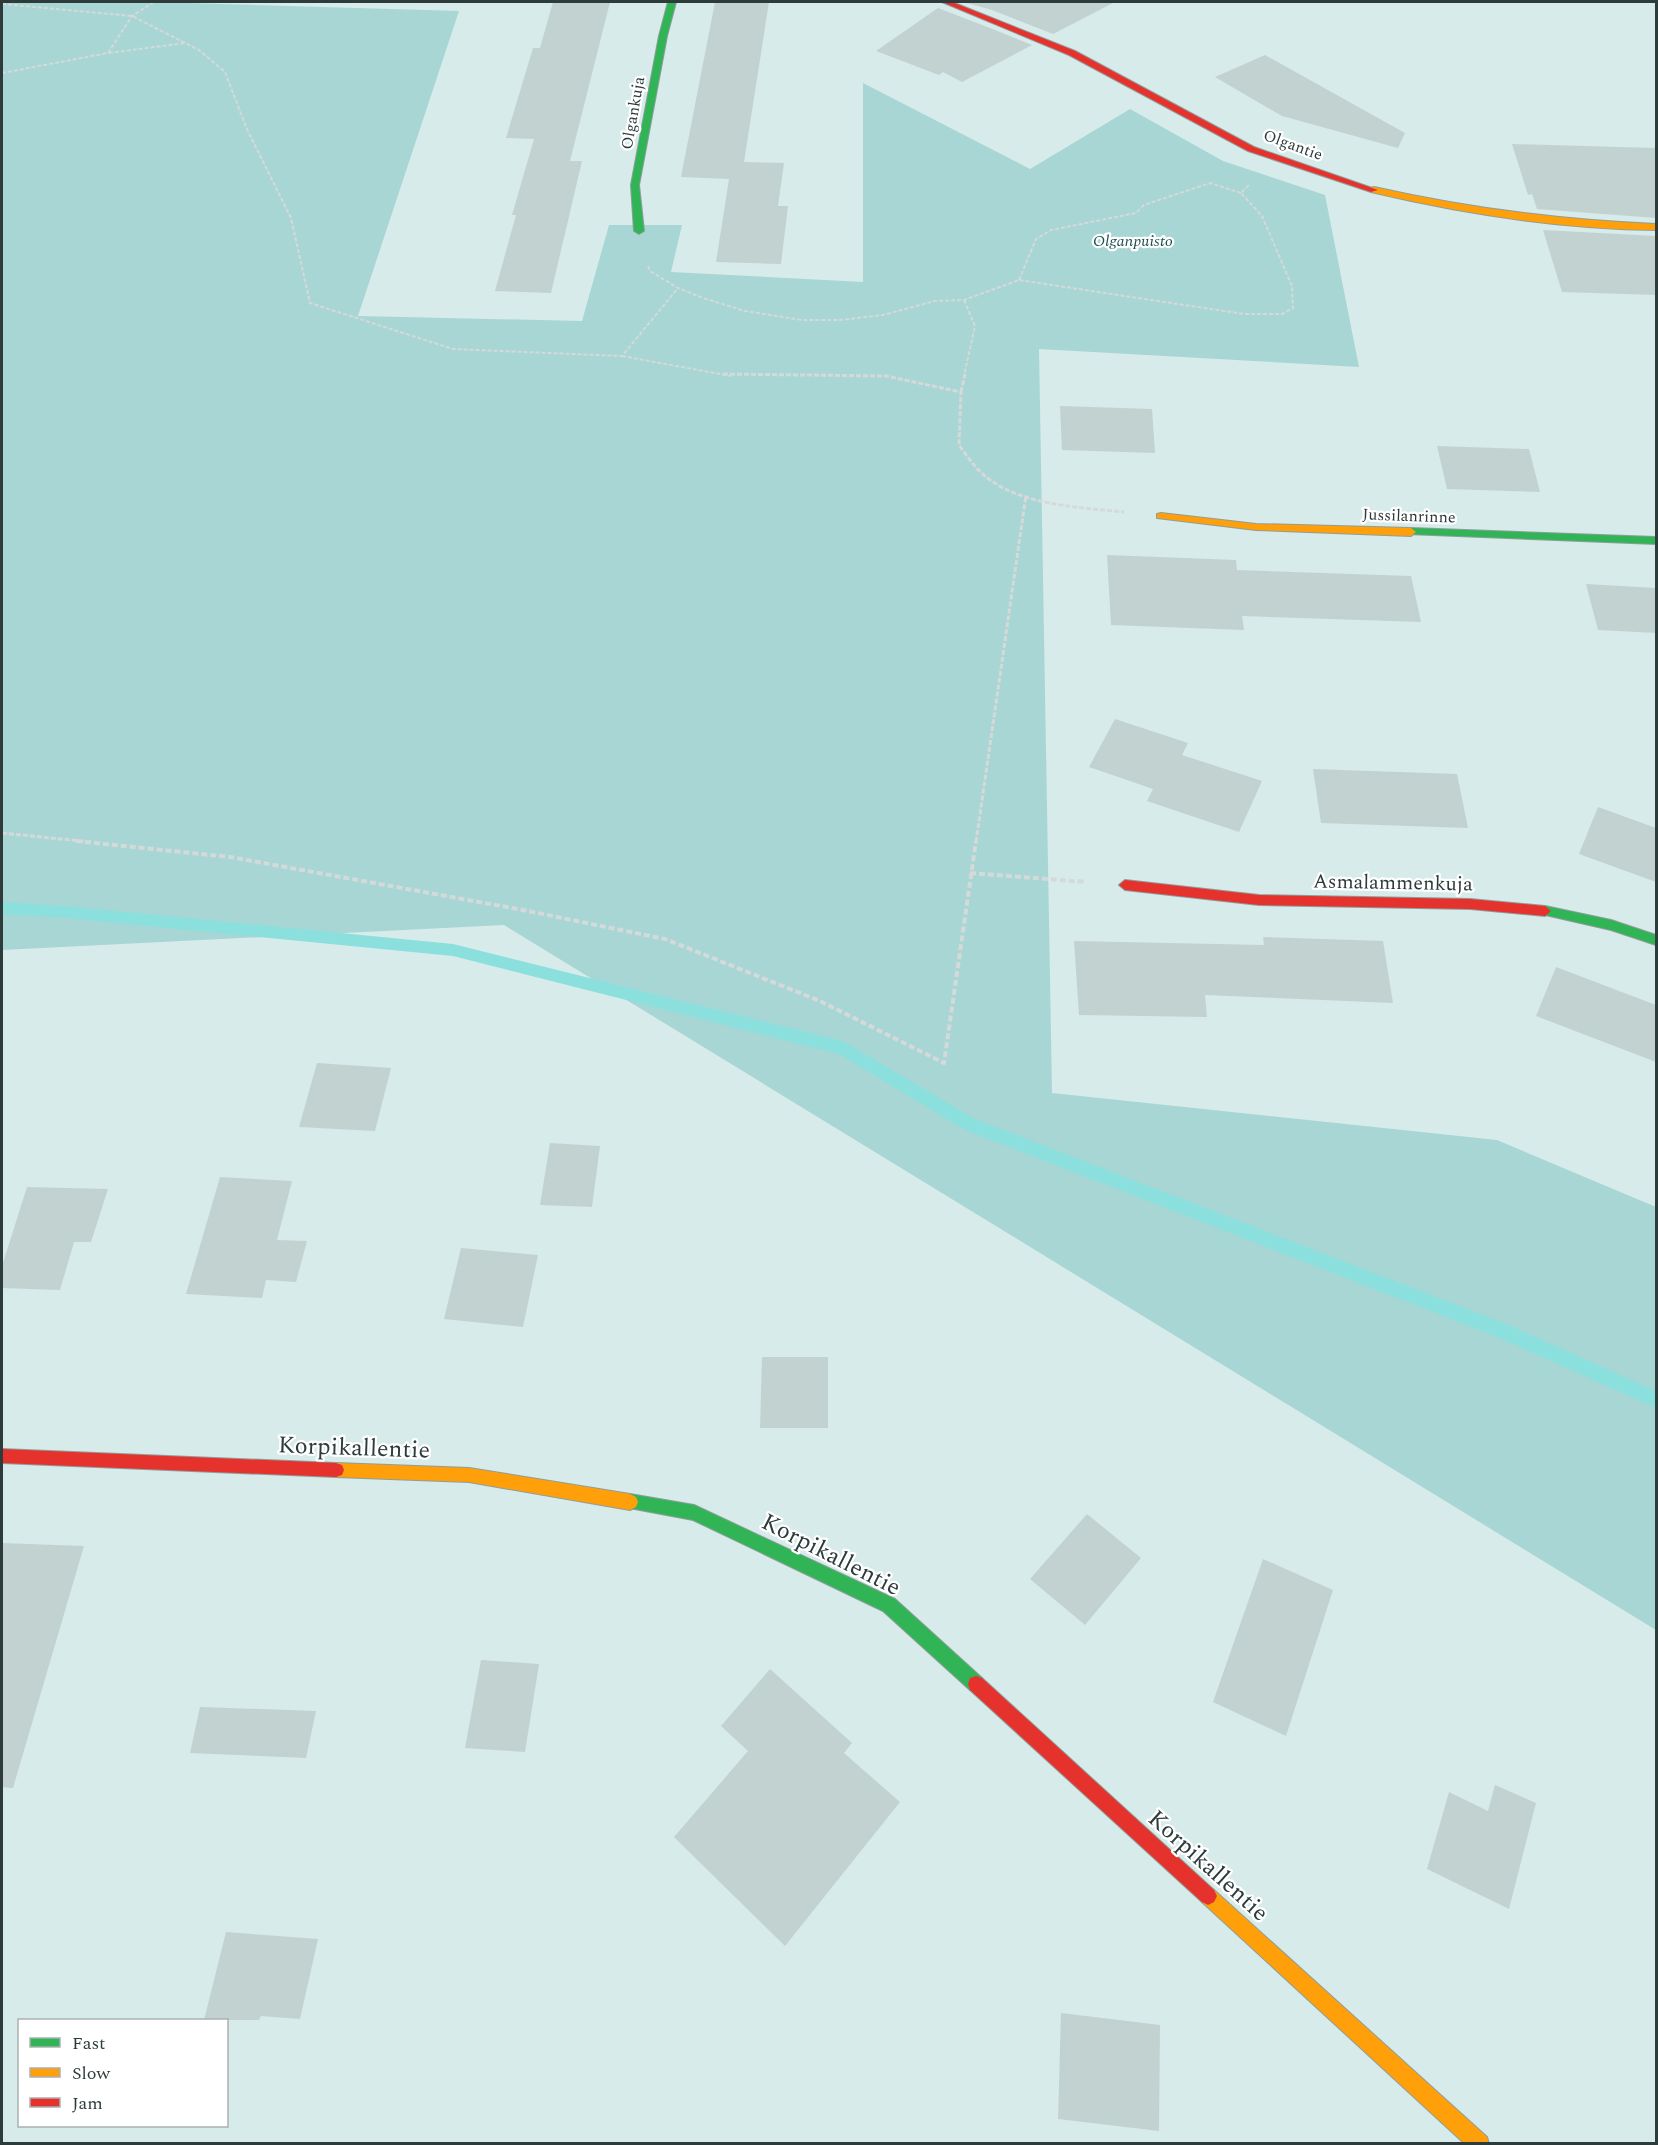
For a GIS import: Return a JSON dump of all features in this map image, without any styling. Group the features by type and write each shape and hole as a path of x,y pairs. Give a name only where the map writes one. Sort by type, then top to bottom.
{"street":[{"name":"Olgankuja","path":"639,231 635,185 663,36 672,2"},
{"name":"Olgantie","path":"946,2 1072,53 1220,134 1277,159 1358,184 1469,211 1542,221 1656,227"},
{"name":"Jussilanrinne","path":"1161,516 1256,527 1656,541"},
{"name":"Asmalammenkuja","path":"1125,885 1275,901 1492,904 1565,915 1639,933 1656,940"},
{"name":"Korpikallentie","path":"2,1456 469,1475 694,1513 889,1605 1480,2144"}],"path":[{"path":"108,53 132,16 154,2"},
{"path":"2,4 132,16 199,50 225,72 246,127 291,218 310,303 453,349 622,356 733,376 886,376 961,392"},
{"path":"2,73 108,53 185,43"},
{"path":"1241,194 1277,159"},
{"path":"639,231 642,249 650,271 678,288 745,311 802,320 840,320 883,315 935,301 964,300 1019,280 1244,314 1282,314 1293,308 1292,286 1262,216 1241,194 1210,183 1144,205 1137,213 1052,230 1036,239 1019,280"},
{"path":"622,356 678,288"},
{"path":"964,300 975,326 961,392 959,445 988,479 1026,495 1071,506 1161,516"},
{"path":"2,833 230,857 518,909 665,939 820,1001 944,1063 1026,495"},
{"path":"970,873 1125,885"}],"green space":[{"name":"Olganpuisto","path":"2,2 152,2 459,11 358,316 582,321 609,225 682,225 671,272 863,282 863,83 1030,169 1130,109 1223,161 1325,195 1359,367 1039,349 1052,1093 1497,1140 1656,1207 1656,1630 504,925 2,950"}],"building":[{"path":"553,2 610,2 570,161 582,161 551,293 495,291 516,215 512,215 534,139 506,138 533,48 540,48"},
{"path":"715,2 769,2 744,162 784,163 778,206 788,206 781,264 716,262 729,179 681,177"},
{"path":"963,2 1115,2 1053,34 992,10"},
{"path":"938,8 1032,45 962,82 943,72 939,75 876,51"},
{"path":"1265,55 1405,133 1398,148 1282,116 1215,77"},
{"path":"1512,144 1656,148 1656,218 1537,209 1532,194 1528,195"},
{"path":"1543,230 1656,236 1656,295 1562,292"},
{"path":"1060,406 1152,409 1155,453 1062,450"},
{"path":"1437,446 1529,449 1540,492 1447,489"},
{"path":"1107,555 1236,560 1237,570 1411,576 1421,622 1242,616 1244,630 1111,625"},
{"path":"1586,584 1656,588 1656,633 1598,630"},
{"path":"1115,719 1188,743 1182,755 1262,781 1239,832 1147,801 1153,789 1089,767"},
{"path":"1313,769 1457,774 1468,828 1321,823"},
{"path":"1598,807 1656,828 1656,882 1579,854"},
{"path":"1263,937 1383,941 1393,1003 1205,995 1207,1017 1079,1015 1074,941 1264,945"},
{"path":"1556,967 1656,1005 1656,1062 1536,1016"},
{"path":"317,1063 391,1068 375,1131 299,1127"},
{"path":"550,1143 600,1146 592,1207 540,1205"},
{"path":"220,1177 292,1181 277,1240 307,1241 296,1282 266,1280 262,1298 186,1294"},
{"path":"27,1187 108,1189 91,1242 74,1242 60,1290 2,1288 2,1266"},
{"path":"461,1248 538,1255 523,1327 444,1319"},
{"path":"762,1357 828,1357 828,1428 760,1428"},
{"path":"1087,1514 1141,1558 1085,1625 1030,1579"},
{"path":"2,1543 84,1546 13,1788 2,1787"},
{"path":"1263,1559 1333,1590 1286,1736 1213,1702"},
{"path":"481,1660 539,1664 525,1752 465,1748"},
{"path":"770,1669 852,1743 844,1753 900,1802 785,1946 674,1837 748,1751 721,1726"},
{"path":"200,1707 316,1711 306,1758 190,1753"},
{"path":"1495,1785 1536,1803 1509,1909 1427,1869 1449,1792 1488,1811"},
{"path":"226,1932 318,1939 300,2019 261,2016 259,2020 204,2019"},
{"path":"1061,2013 1160,2025 1159,2131 1058,2119"}],"waterway":[{"path":"2,908 65,912 453,950 843,1048 969,1124 1503,1331 1656,1400"}],"traffic: fast":[{"path":"639,231 635,185 663,36 672,2"},
{"path":"1411,532 1656,541"},
{"path":"1545,911 1611,925 1656,940"},
{"path":"630,1502 694,1513 889,1605 976,1684"}],"traffic: slow":[{"path":"1374,190 1444,205 1514,216 1656,227"},
{"path":"1161,516 1256,527 1411,532"},
{"path":"336,1470 469,1475 630,1502"},
{"path":"1208,1896 1480,2144"}],"traffic: jam":[{"path":"946,2 1072,53 1251,149 1374,190"},
{"path":"1125,885 1259,900 1470,904 1545,911"},
{"path":"2,1456 336,1470"},
{"path":"976,1684 1208,1896"}]}
